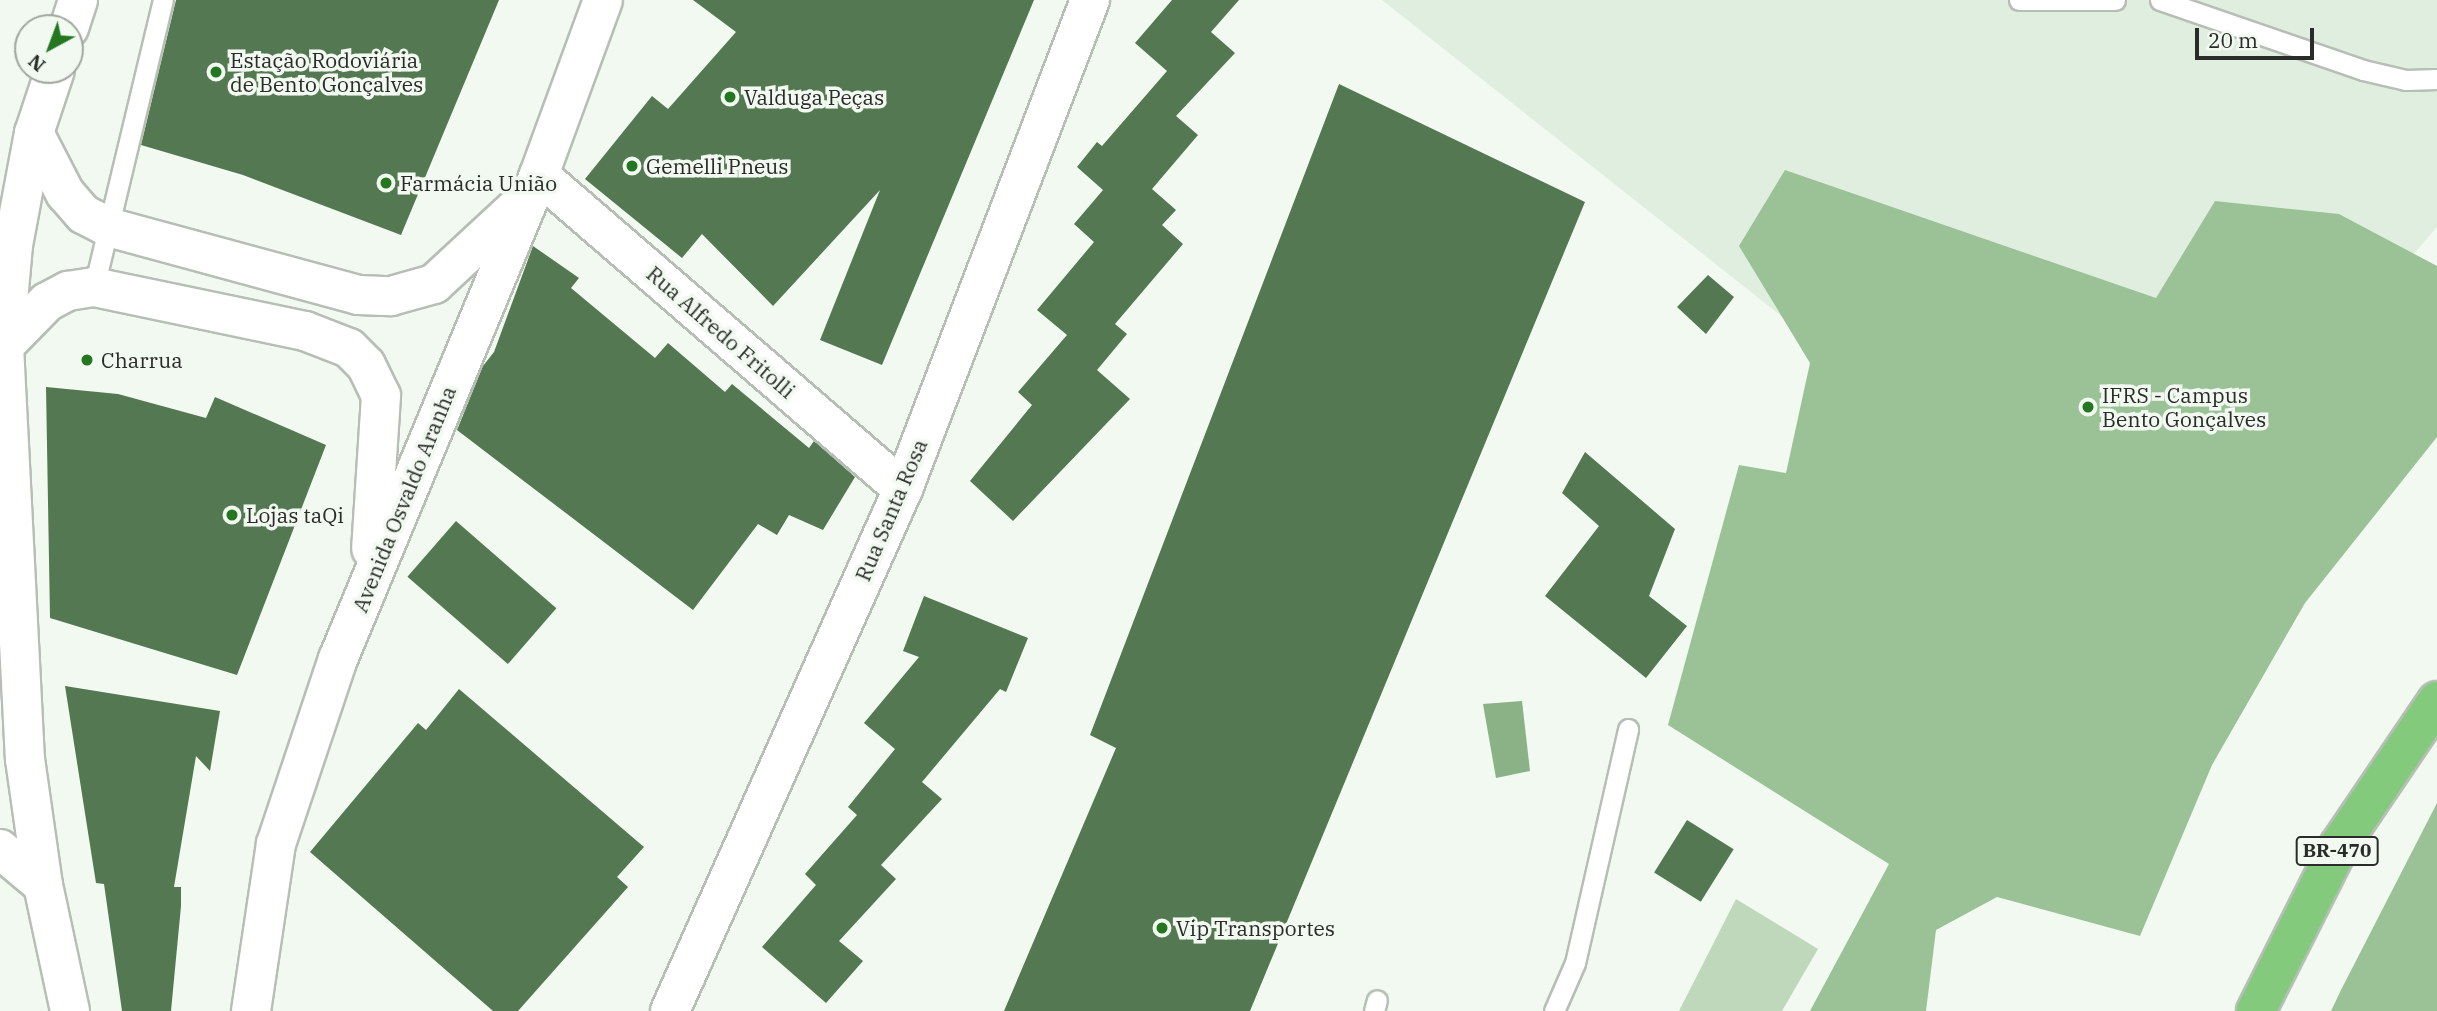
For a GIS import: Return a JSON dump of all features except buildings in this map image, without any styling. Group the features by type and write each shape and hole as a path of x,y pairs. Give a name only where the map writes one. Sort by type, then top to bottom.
{"highway":[{"name":"BR-470","path":"2256,1011 2339,846 2437,701"}],"main road":[{"name":"Avenida Osvaldo Aranha","path":"251,1011 276,844 338,659 534,184 603,0"},
{"name":"Rua Santa Rosa","path":"670,1011 903,489 1090,0"},
{"path":"50,84 34,132 13,244 4,346 13,769 43,885 70,1011"},
{"path":"34,132 65,192 83,214 108,227 358,295 391,296 435,284 534,184"},
{"name":"Rua Alfredo Fritolli","path":"534,184 903,489"},
{"path":"4,346 47,302 68,291 94,287 318,335 349,348 366,365 381,396 382,423 368,586"},
{"path":"0,849 43,885"}],"lane":[{"path":"94,287 163,0"},
{"path":"2019,0 2115,0"},
{"path":"2160,0 2363,70 2406,80 2437,79"},
{"path":"1554,1011 1575,963 1628,729"}],"shaded area":[{"name":"IFRS - Campus Bento Gonçalves","path":"1382,0 2437,0 2437,227 2125,588"},
{"path":"1785,170 2156,298 2215,201 2339,214 2437,266 2437,437 2305,603 2212,765 2140,936 1997,897 1936,930 1926,1011 1810,1011 1889,864 1668,725 1739,465 1786,473 1810,363 1739,246"},
{"path":"1522,701 1530,771 1496,778 1483,704"},
{"path":"2437,803 2437,1011 2331,1011 2341,990"},
{"path":"1736,899 1818,949 1782,1011 1679,1011"}],"place":[{"name":"Estação Rodoviária de Bento Gonçalves","path":"216,72"},
{"name":"Valduga Peças","path":"730,97"},
{"name":"Gemelli Pneus","path":"632,166"},
{"name":"Farmácia União","path":"386,183"},
{"name":"Charrua","path":"87,360"},
{"name":"IFRS - Campus Bento Gonçalves","path":"2088,407"},
{"name":"Lojas taQi","path":"232,515"},
{"name":"Vip Transportes","path":"1162,928"}]}
